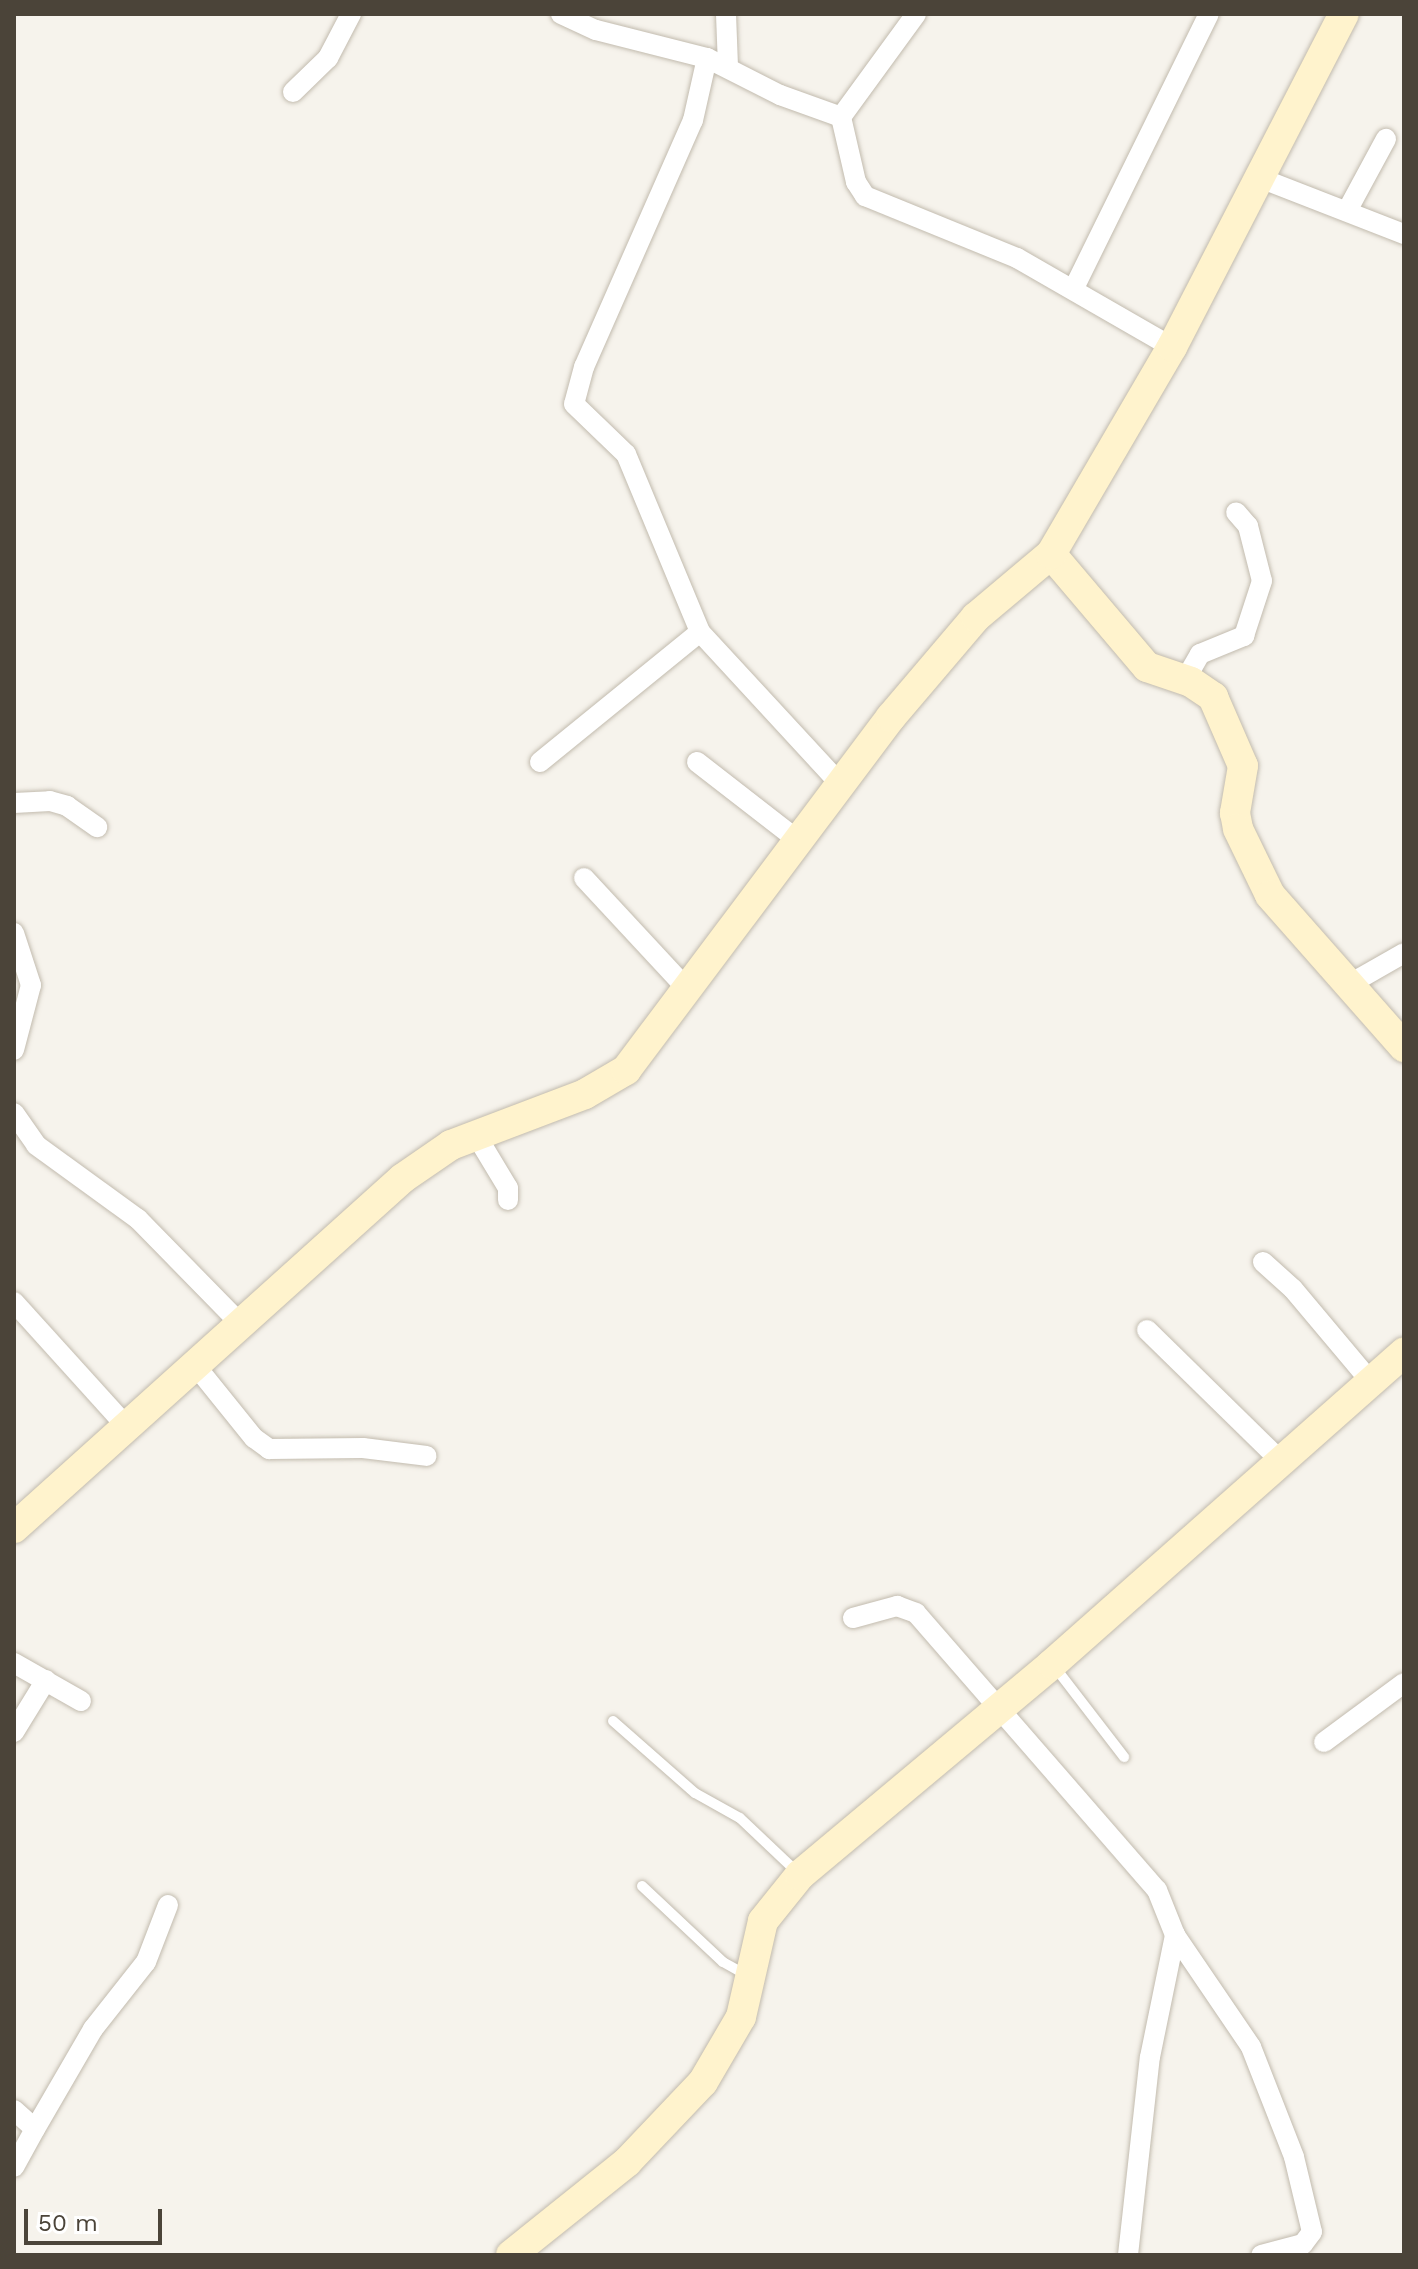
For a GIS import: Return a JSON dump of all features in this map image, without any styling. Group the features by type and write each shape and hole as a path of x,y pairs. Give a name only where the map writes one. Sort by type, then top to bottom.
{"street":[{"path":"293,92 328,58 351,14"},
{"path":"561,14 596,30 707,58 780,95 841,117"},
{"path":"726,14 728,66"},
{"path":"916,14 841,117 856,182 865,196 965,234 1074,288 1172,347"},
{"path":"1074,288 1209,14"},
{"path":"14,1528 239,1322 403,1178 451,1145 585,1094 626,1070 891,717 976,617 1051,554 1172,347 1344,14"},
{"path":"707,58 693,120 584,367 574,404 626,454 700,632 842,786"},
{"path":"1347,211 1386,139"},
{"path":"1260,178 1404,234"},
{"path":"1195,685 1200,654 1244,636 1262,581 1248,526 1236,512"},
{"path":"1051,554 1147,667 1195,685 1238,747 1243,766 1235,813 1238,829 1270,895 1404,1047"},
{"path":"540,762 700,632"},
{"path":"697,762 799,841"},
{"path":"14,803 50,801 67,806 97,827"},
{"path":"584,878 687,989"},
{"path":"14,933 31,985 14,1050"},
{"path":"1348,985 1404,953"},
{"path":"14,1113 36,1145 138,1219 239,1322"},
{"path":"476,1135 508,1188 508,1200"},
{"path":"1263,1262 1293,1289 1371,1382"},
{"path":"14,1302 127,1427"},
{"path":"1147,1330 1281,1461"},
{"path":"511,2255 627,2162 686,2102 732,2036 763,1921 800,1875 1052,1664 1404,1353"},
{"path":"195,1365 254,1438 269,1449 363,1448 427,1456"},
{"path":"853,1618 897,1606 910,1609 1002,1707 1133,1858 1165,1903 1175,1935 1251,2047 1298,2171 1310,2237 1303,2244 1261,2255"},
{"path":"14,1663 81,1701"},
{"path":"14,1732 46,1680"},
{"path":"1324,1742 1404,1683"},
{"path":"14,2167 23,2118 146,1962 168,1905"},
{"path":"1128,2255 1150,2057 1175,1935"}],"lane":[{"path":"1052,1664 1124,1757"},
{"path":"613,1721 695,1793 740,1818 800,1875"},
{"path":"642,1886 723,1962 750,1977"}]}
